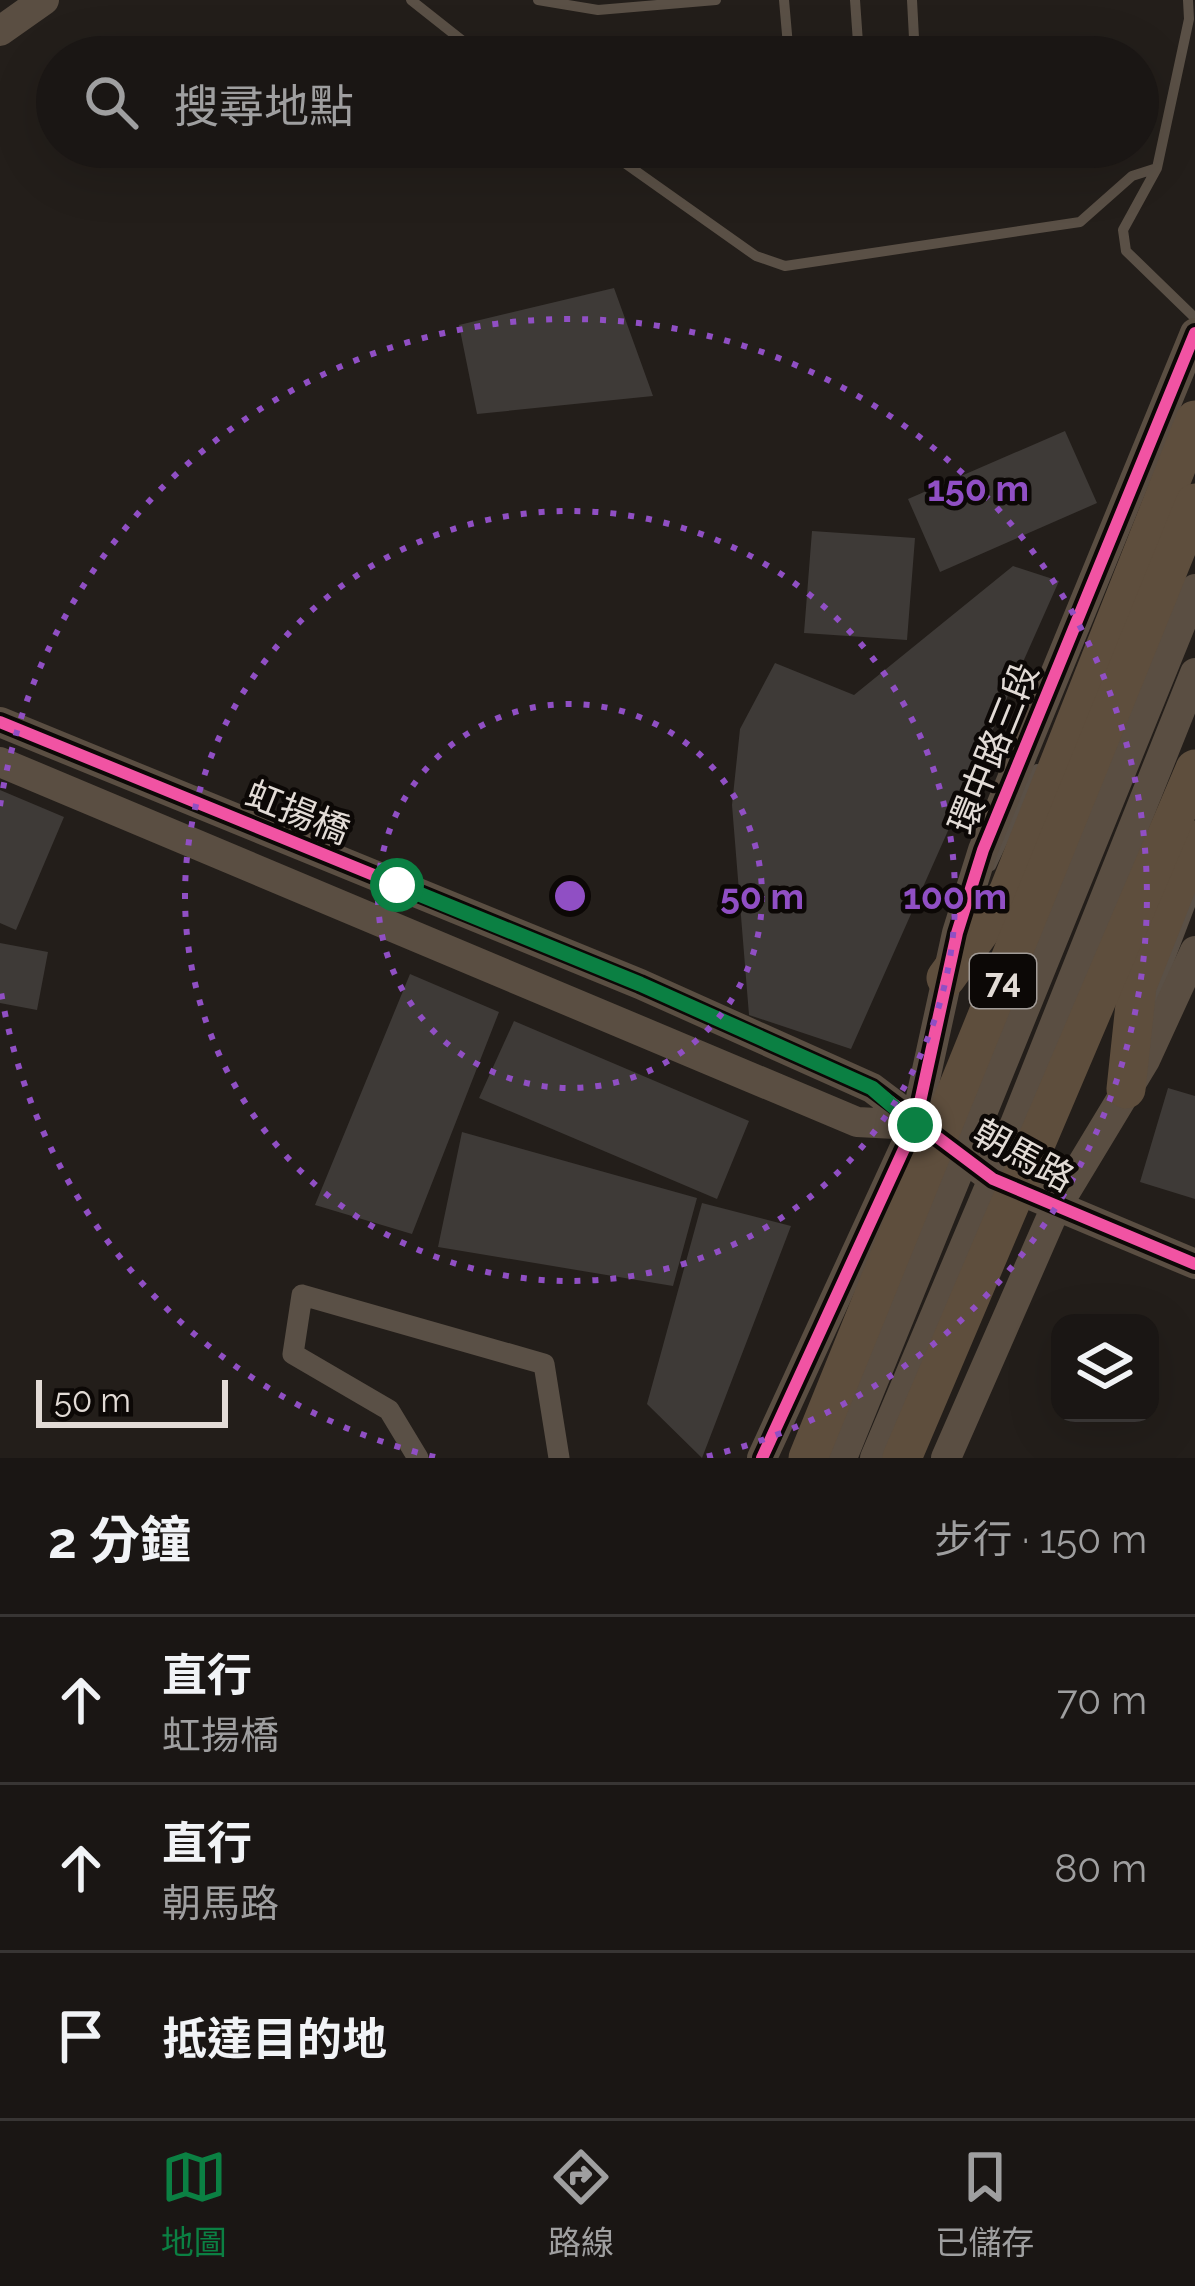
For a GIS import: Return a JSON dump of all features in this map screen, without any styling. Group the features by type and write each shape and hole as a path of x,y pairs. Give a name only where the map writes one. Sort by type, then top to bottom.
{"highway":[{"name":"74","path":"946,978 1008,892 1195,420"},
{"name":"74","path":"808,1458 1195,503"},
{"path":"902,1458 1195,769"},
{"path":"1126,1090 1145,994 1195,840"}],"street":[{"path":"0,31 44,0"},
{"name":"環中路三段","path":"762,1458 915,1125 957,933 983,850 1195,333"},
{"path":"842,1458 967,1160 1195,589"},
{"path":"874,1458 993,1179 1195,673"},
{"name":"虹揚橋","path":"0,722 640,984"},
{"name":"虹揚橋","path":"0,762 857,1122 915,1125"},
{"path":"946,1458 1055,1209 1126,1090 1195,952"},
{"name":"朝馬路","path":"640,984 872,1088 915,1125 993,1179 1055,1209 1195,1264"},
{"path":"418,1458 389,1410 293,1354 302,1295 544,1364 560,1458"}],"lane":[{"path":"412,0 457,36"},
{"path":"538,0 598,10 716,0"},
{"path":"784,0 787,36"},
{"path":"855,0 858,36"},
{"path":"912,0 914,36"},
{"path":"1159,155 1190,19 1188,0"},
{"path":"632,168 756,256 785,266 1080,222 1132,176 1156,168"},
{"path":"1156,168 1124,230 1126,251 1195,318"},
{"path":"1162,453 1195,368"},
{"path":"1065,707 1082,664"},
{"path":"957,933 1046,749"},
{"path":"1145,994 1195,893"}],"building":[{"path":"614,288 653,396 477,414 459,325"},
{"path":"1065,431 1097,503 940,572 908,499"},
{"path":"812,531 915,538 907,640 804,633"},
{"path":"1013,566 1059,581 851,1049 749,1015 732,805 740,729 775,663 854,695"},
{"path":"0,790 64,817 16,930 0,923"},
{"path":"0,943 48,952 37,1010 0,1003"},
{"path":"410,974 499,1012 412,1234 315,1205"},
{"path":"514,1021 749,1121 717,1199 479,1098"},
{"path":"1168,1088 1195,1096 1195,1199 1140,1182"},
{"path":"462,1132 697,1198 673,1286 438,1247"},
{"path":"702,1203 791,1226 702,1458 647,1404"}],"cycle path":[{"path":"762,1458 915,1125 957,933 983,850 1195,333"},
{"path":"0,722 640,984 872,1088 993,1179 1195,1264"}],"route":[{"path":"397,885 640,984 872,1088 915,1125"}]}
